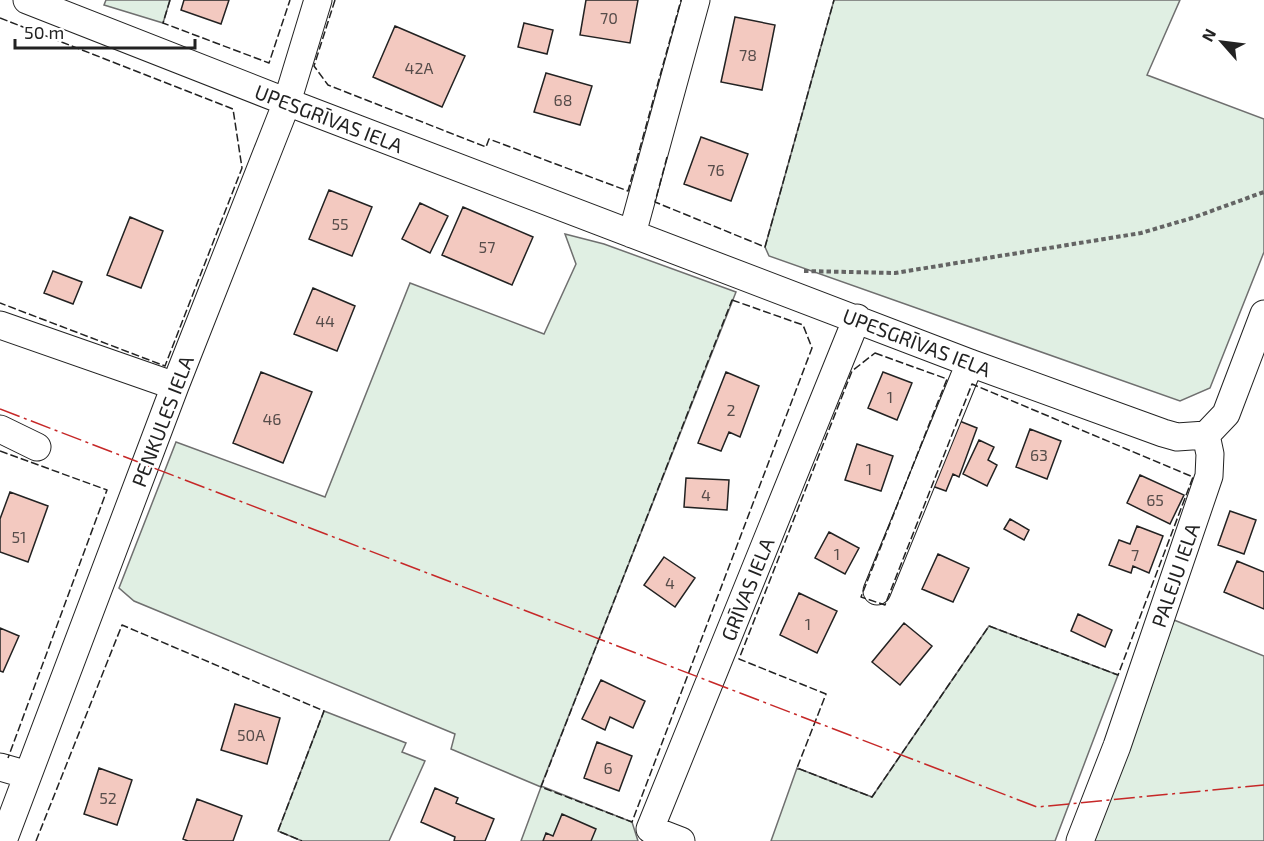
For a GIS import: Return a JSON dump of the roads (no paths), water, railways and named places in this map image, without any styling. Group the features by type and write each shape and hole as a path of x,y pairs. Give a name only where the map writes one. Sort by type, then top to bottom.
{"street":[{"name":"UPESGRĪVAS IELA","path":"27,0 970,363 1163,433 1177,437 1206,435"},
{"name":"PENKULES IELA","path":"3,841 287,102 318,0"},
{"path":"632,234 696,0"},
{"path":"1206,435 1226,414 1264,314"},
{"name":"GRĪVAS IELA","path":"681,841 650,829 857,318"},
{"path":"0,325 176,386"},
{"path":"877,591 970,363"},
{"path":"0,429 37,447"},
{"name":"PALEJU IELA","path":"1080,841 1117,746 1209,476 1210,454 1206,435"},
{"path":"0,767 28,775"}]}
